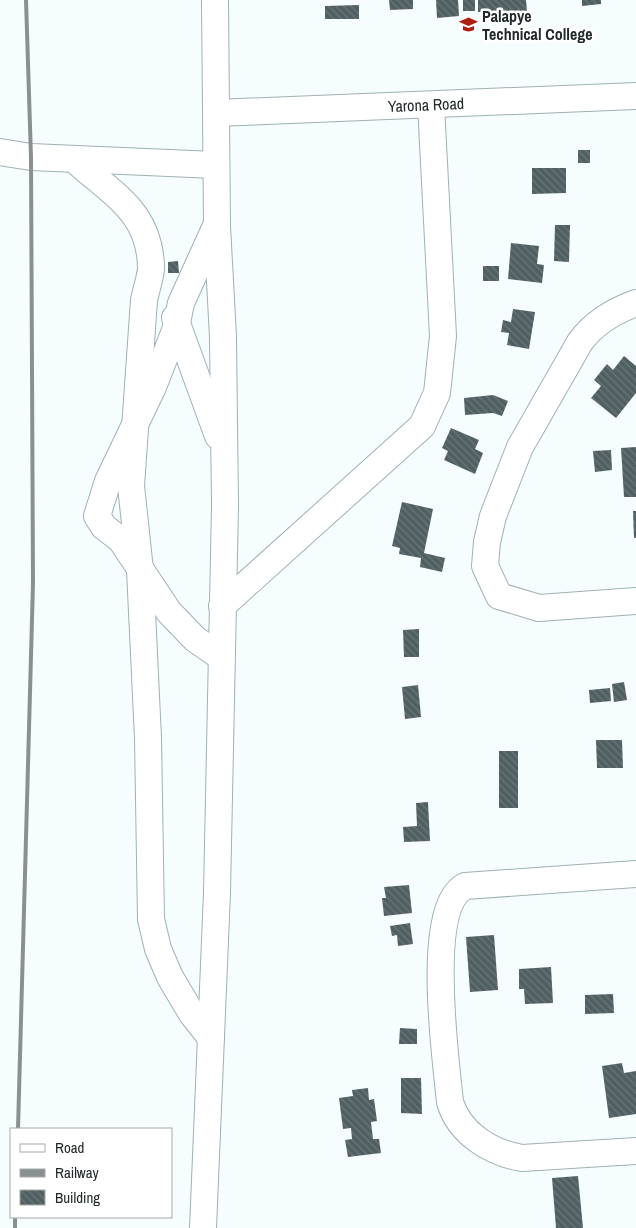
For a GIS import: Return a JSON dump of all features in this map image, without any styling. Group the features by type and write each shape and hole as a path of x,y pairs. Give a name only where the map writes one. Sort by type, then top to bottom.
{"street":[{"path":"203,1228 217,883 225,453 223,337 216,226 214,0"},
{"name":"Yarona Road","path":"216,113 636,96"},
{"path":"222,606 422,426 437,393 443,336 431,105"},
{"path":"0,152 31,157 215,164"},
{"path":"74,159 132,209 146,234 151,270 144,300 131,486 140,570 148,738 151,919 158,949 170,977 192,1014 211,1038"},
{"path":"216,226 181,303 177,324 153,387 108,481 97,516 104,527 120,540 168,612 195,639 221,657"},
{"path":"151,270 164,290 225,453"},
{"path":"636,304 610,315 587,332 575,350 520,447 491,525 485,566 499,596 539,608 636,601"},
{"path":"636,874 465,886 458,890 449,906 442,938 440,991 450,1102 453,1113 466,1130 505,1155 522,1158 636,1151"}],"building":[{"path":"389,0 413,0 413,9 390,10"},
{"path":"436,0 458,0 459,16 437,18"},
{"path":"463,0 475,0 475,11 463,11"},
{"path":"478,0 526,0 527,11 478,12"},
{"path":"582,0 601,0 601,4 582,6"},
{"path":"359,5 359,19 325,19 325,6"},
{"path":"578,150 590,150 590,163 578,163"},
{"path":"532,168 566,168 566,193 532,194"},
{"path":"555,225 570,225 569,262 554,261"},
{"path":"511,243 539,246 537,264 544,265 542,283 508,279"},
{"path":"178,261 179,273 168,273 168,262"},
{"path":"483,266 499,266 499,281 483,281"},
{"path":"513,309 535,312 529,349 507,345 509,333 501,332 503,320 511,322"},
{"path":"624,356 636,366 636,393 616,418 591,398 601,386 594,380 607,364 613,370"},
{"path":"493,395 508,401 502,416 493,413 465,415 464,398"},
{"path":"451,428 479,440 475,449 483,453 475,474 444,460 448,451 442,448"},
{"path":"636,447 636,497 624,497 621,448"},
{"path":"611,450 612,470 595,472 593,451"},
{"path":"402,502 433,509 424,553 445,558 442,572 420,567 421,558 399,554 400,548 392,546"},
{"path":"633,511 636,511 636,538 634,538"},
{"path":"419,629 419,657 404,657 403,630"},
{"path":"624,682 627,700 614,702 612,684"},
{"path":"418,685 421,717 405,719 402,687"},
{"path":"610,688 611,701 590,703 589,690"},
{"path":"596,740 622,740 623,768 597,768"},
{"path":"499,751 518,751 518,808 499,808"},
{"path":"428,802 430,841 404,842 403,827 417,826 416,803"},
{"path":"409,885 412,913 384,916 382,898 386,898 384,887"},
{"path":"410,923 413,944 398,946 397,935 392,936 390,926"},
{"path":"494,935 498,990 470,992 466,937"},
{"path":"551,967 553,1003 525,1004 524,989 519,989 519,969"},
{"path":"613,994 614,1013 585,1014 585,995"},
{"path":"400,1028 417,1029 417,1044 399,1044"},
{"path":"622,1063 624,1073 636,1071 636,1114 609,1118 602,1066"},
{"path":"401,1078 421,1078 422,1114 401,1113"},
{"path":"368,1088 369,1100 374,1099 377,1121 371,1122 373,1139 379,1139 381,1153 348,1157 345,1140 352,1139 351,1128 343,1129 339,1098 353,1096 352,1090"},
{"path":"578,1176 583,1228 556,1228 552,1178"}],"railway":[{"path":"18,1128 33,583 31,157 26,0"},
{"path":"15,1218 15,1228"}],"place":[{"name":"Palapye Technical College","path":"468,25"}]}
